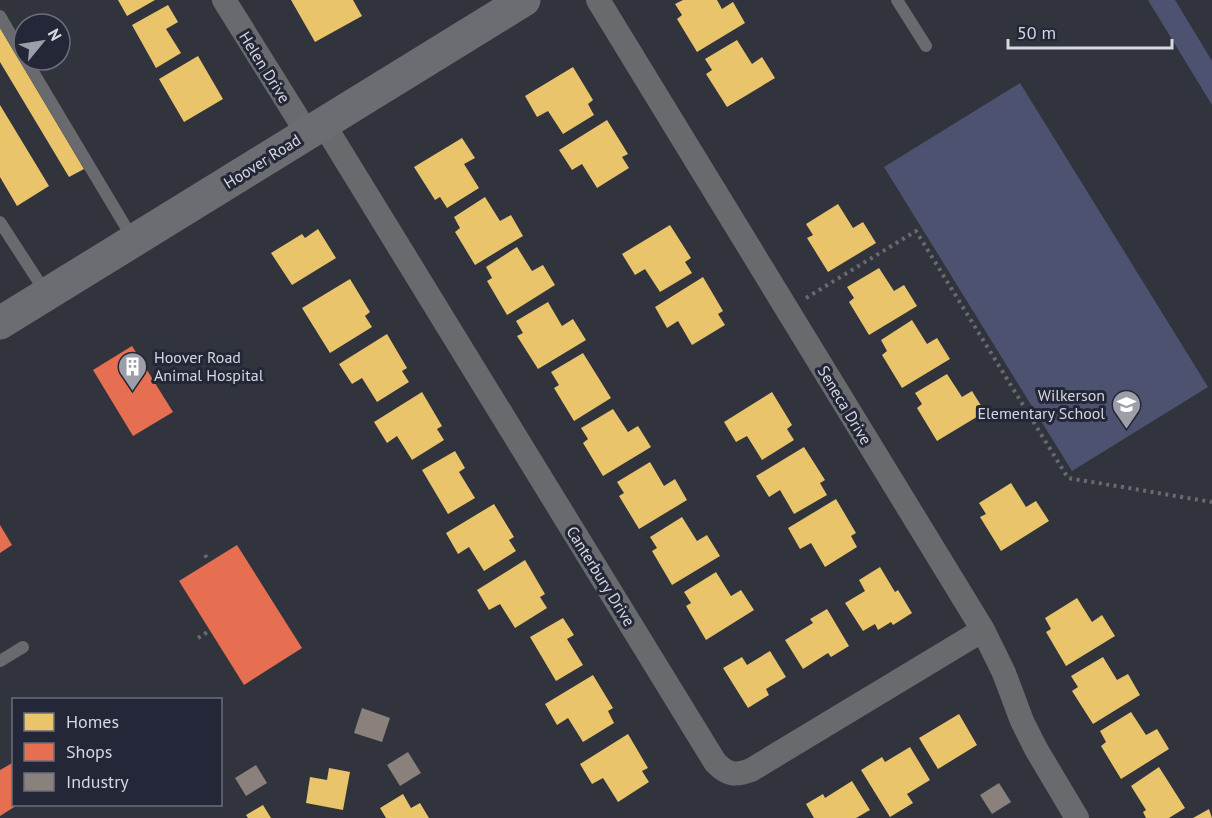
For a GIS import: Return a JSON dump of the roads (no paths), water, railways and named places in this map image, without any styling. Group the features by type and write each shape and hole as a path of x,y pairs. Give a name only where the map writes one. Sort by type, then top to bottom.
{"main road":[{"name":"Hoover Road","path":"0,323 524,0"}],"street":[{"name":"Helen Drive","path":"224,0 315,128"},
{"name":"Seneca Drive","path":"598,0 983,630 1004,672 1022,721 1077,818"},
{"name":"Canterbury Drive","path":"315,128 715,762 723,771 732,775 751,770 983,630"}],"lane":[{"path":"897,0 926,46"},
{"path":"0,16 12,36"},
{"path":"33,72 134,240"},
{"path":"0,222 46,294"},
{"path":"0,661 23,647"}],"place":[{"name":"Hoover Road Animal Hospital","path":"133,392"},
{"name":"Wilkerson Elementary School","path":"1126,430"}]}
